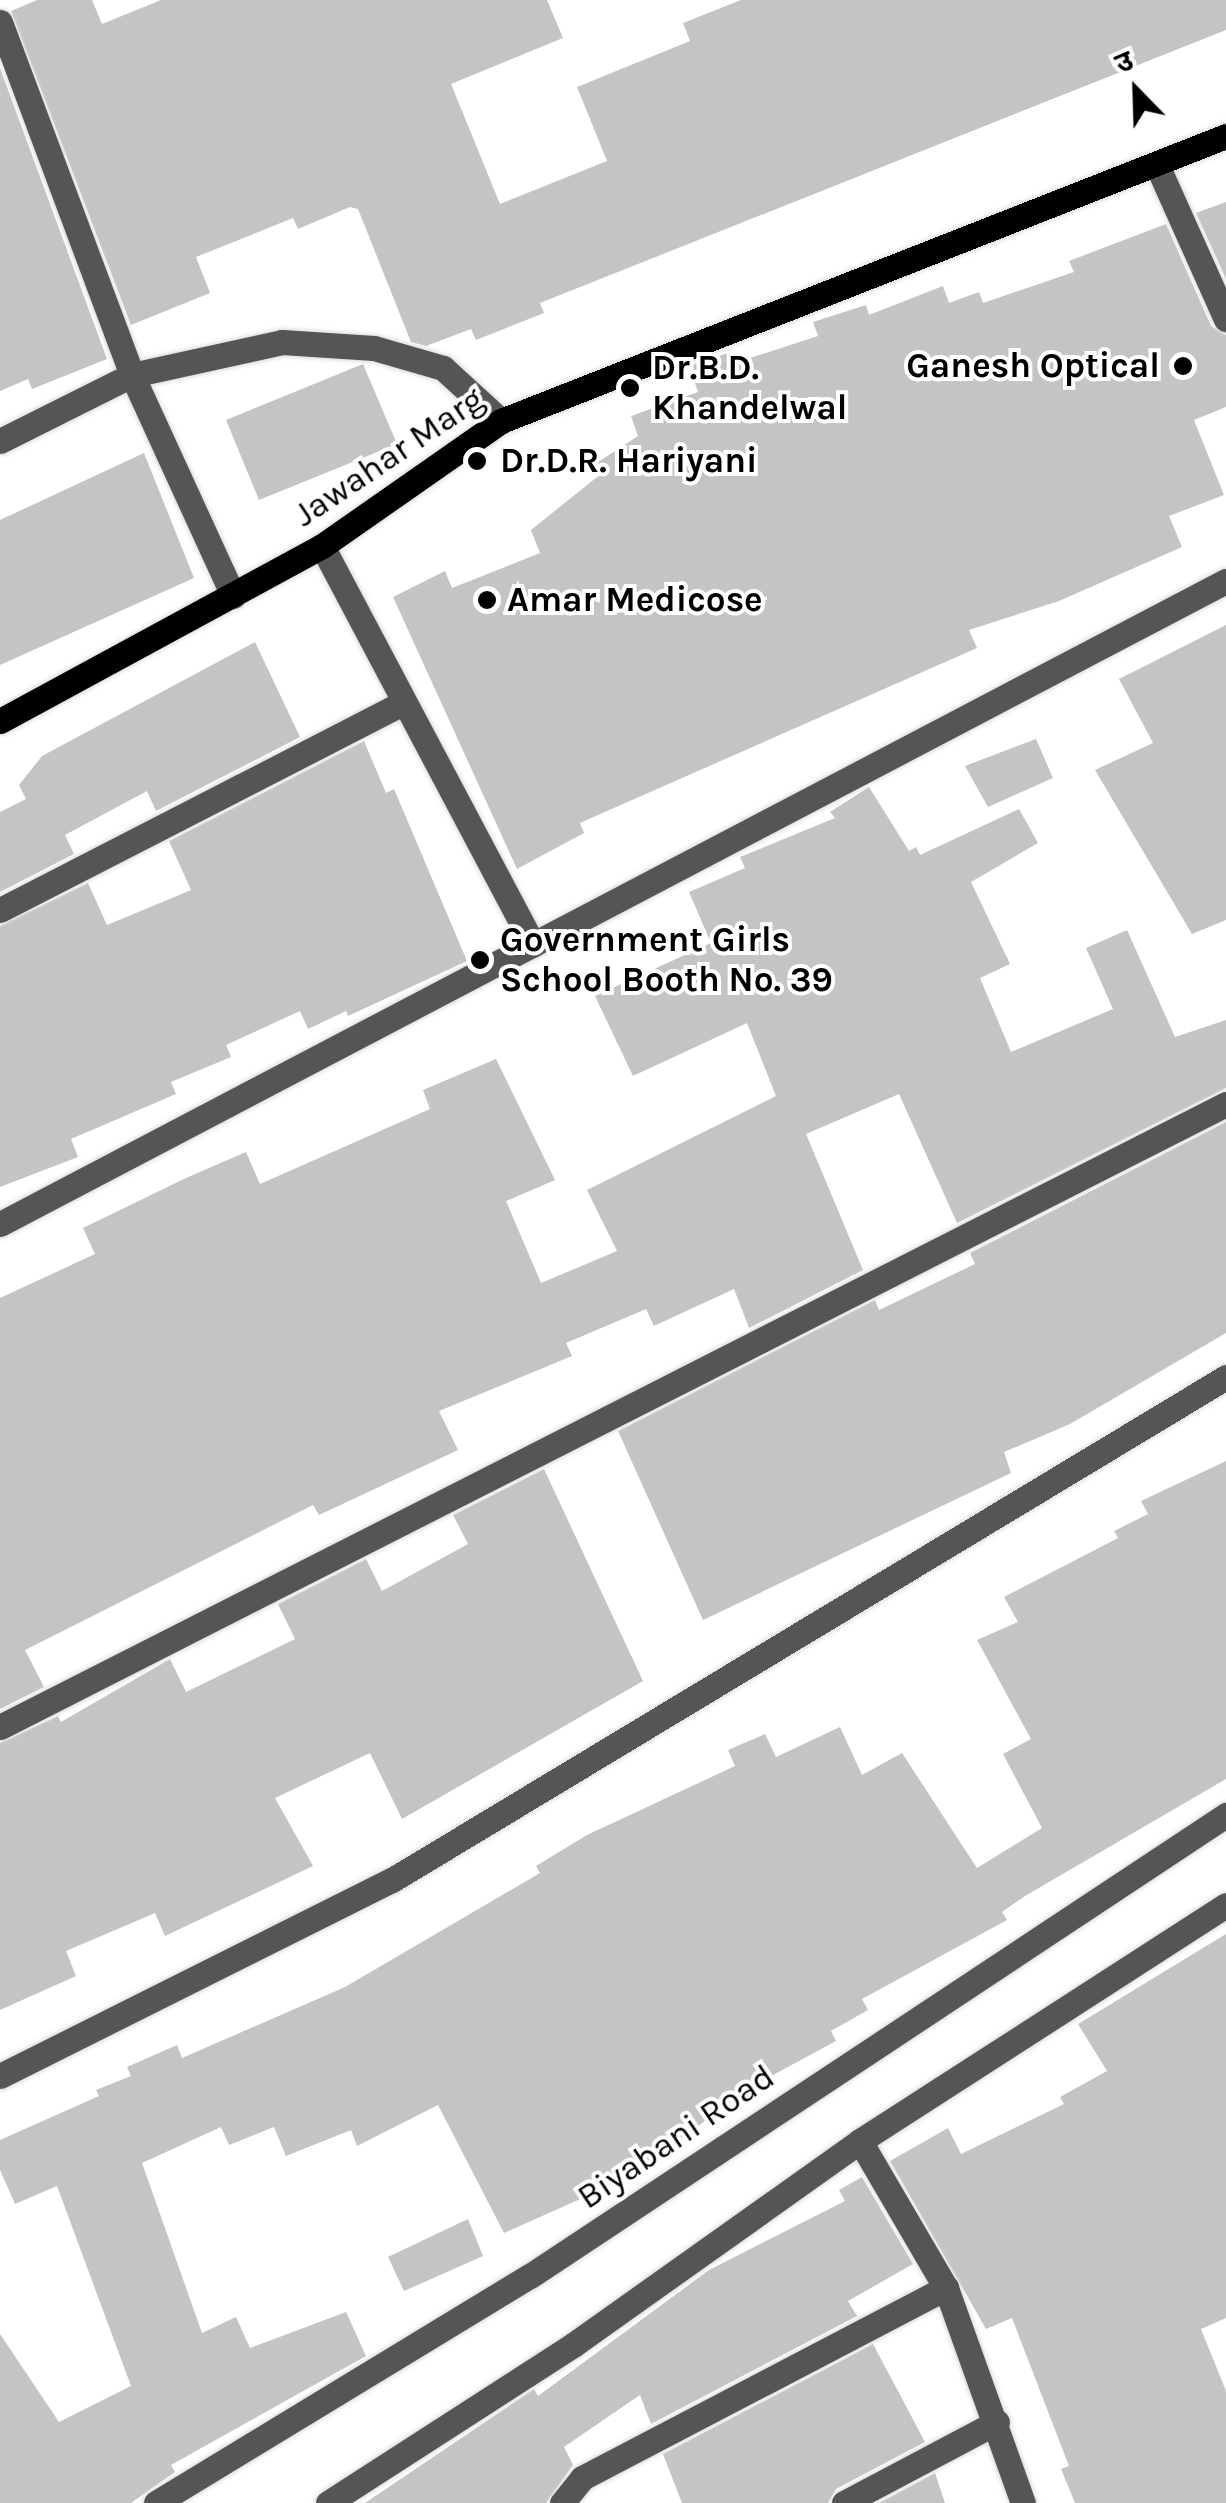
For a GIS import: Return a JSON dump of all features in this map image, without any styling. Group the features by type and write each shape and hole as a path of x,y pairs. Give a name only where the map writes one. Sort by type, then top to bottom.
{"main road":[{"name":"Jawahar Marg","path":"0,722 322,546 500,421 1226,136"}],"street":[{"path":"0,22 132,375 233,596"},
{"path":"1157,165 1226,319"},
{"path":"0,441 132,375 236,349 329,342 443,368 500,421"},
{"path":"322,546 533,945"},
{"path":"0,1224 1226,581"},
{"path":"0,910 404,702"},
{"path":"0,1727 1226,1104"},
{"path":"0,2076 392,1880 1226,1377"},
{"name":"Biyabani Road","path":"156,2503 530,2276 1226,1815"},
{"path":"328,2503 574,2345 860,2141 1226,1905"},
{"path":"860,2141 946,2288 1023,2503"},
{"path":"562,2503 582,2478 946,2288"},
{"path":"844,2503 997,2422"}],"building":[{"path":"37,0 92,0 102,24 161,0 547,0 563,38 451,84 500,204 607,161 577,87 690,41 683,23 741,0 1226,0 1226,30 540,303 544,313 476,340 471,329 426,346 411,342 358,209 350,207 298,229 293,218 196,257 210,293 131,325 11,11"},
{"path":"0,68 107,359 32,389 28,379 0,391"},
{"path":"1226,202 1226,279 1196,213"},
{"path":"1166,224 1211,326 1226,335 1226,407 1194,420 1224,495 1169,516 1182,547 1059,601 969,630 977,648 580,823 584,833 517,869 393,597 445,571 452,588 540,553 531,530 602,473 598,462 638,436 631,416 698,392 689,366 728,353 732,364 818,336 813,322 866,305 869,315 943,286 949,303 979,292 983,303 1074,272 1069,261"},
{"path":"363,364 397,444 259,500 226,420"},
{"path":"144,453 194,578 0,665 0,520"},
{"path":"1226,625 1226,920 1192,934 1095,770 1153,743 1119,679"},
{"path":"255,642 300,737 156,811 147,791 65,835 74,854 0,892 0,812 26,799 19,785 42,756"},
{"path":"1036,739 1053,778 988,807 965,766"},
{"path":"364,741 386,793 394,789 467,961 348,1016 346,1011 308,1029 300,1011 226,1045 231,1057 171,1082 176,1094 71,1139 78,1157 0,1187 0,926 88,883 107,925 191,890 169,841"},
{"path":"869,787 909,851 916,847 920,855 1019,809 1038,843 971,882 1010,964 980,978 1011,1052 1113,1009 1086,948 1127,930 1175,1037 1226,1020 1226,1088 957,1223 899,1094 806,1134 863,1270 749,1328 734,1289 654,1326 646,1309 566,1343 572,1356 439,1411 458,1450 319,1515 313,1505 25,1650 44,1687 0,1709 0,1298 95,1254 83,1228 186,1178 246,1152 260,1184 430,1109 423,1090 496,1059 555,1180 506,1201 541,1283 617,1251 587,1190 776,1096 747,1023 633,1076 595,996 711,943 689,892 745,868 740,857 835,818 830,812"},
{"path":"1226,1122 1226,1333 1070,1424 1004,1452 1011,1473 703,1620 618,1431 875,1300 879,1310 975,1264 970,1253"},
{"path":"1226,1461 1226,1779 1025,1896 1002,1912 1007,1920 862,1999 868,2010 831,2031 836,2041 749,2088 632,2176 504,2233 438,2105 357,2146 351,2130 286,2156 274,2127 229,2145 221,2127 142,2163 202,2333 236,2317 250,2348 346,2312 366,2356 171,2465 175,2472 131,2503 0,2503 0,2334 59,2422 131,2386 57,2186 15,2204 0,2170 0,2140 99,2096 96,2090 131,2076 127,2067 177,2045 182,2058 345,1987 540,1873 536,1866 587,1835 735,1766 728,1750 765,1734 776,1757 840,1727 862,1775 902,1753 977,1868 1042,1828 1003,1754 1031,1739 977,1640 1018,1622 1004,1597 1118,1538 1114,1531 1148,1514 1141,1501"},
{"path":"544,1469 643,1681 402,1819 370,1753 275,1798 313,1866 165,1936 155,1913 66,1951 76,1976 0,2010 0,1743 58,1716 61,1722 170,1659 186,1692 295,1639 278,1604 366,1559 382,1591 468,1544 453,1515"},
{"path":"1226,1934 1226,2318 1201,2329 1226,2391 1226,2503 1075,2503 1061,2469 1069,2466 1012,2318 986,2329 890,2161 948,2128 961,2154 1064,2104 1060,2097 1107,2071 1078,2024"},
{"path":"862,2177 913,2264 848,2301 857,2316 651,2424 640,2395 564,2447 573,2465 546,2503 365,2503 534,2389 538,2396 709,2270 845,2201 839,2190"},
{"path":"468,2219 483,2256 404,2291 388,2257"},
{"path":"873,2344 925,2442 836,2489 828,2503 682,2503 663,2454"},
{"path":"935,2473 945,2503 879,2503"}],"place":[{"name":"Ganesh Optical","path":"1183,366"},
{"name":"Dr.B.D. Khandelwal","path":"630,388"},
{"name":"Dr.D.R. Hariyani","path":"477,461"},
{"name":"Amar Medicose","path":"487,600"},
{"name":"Government Girls School Booth No. 39","path":"480,960"}]}
